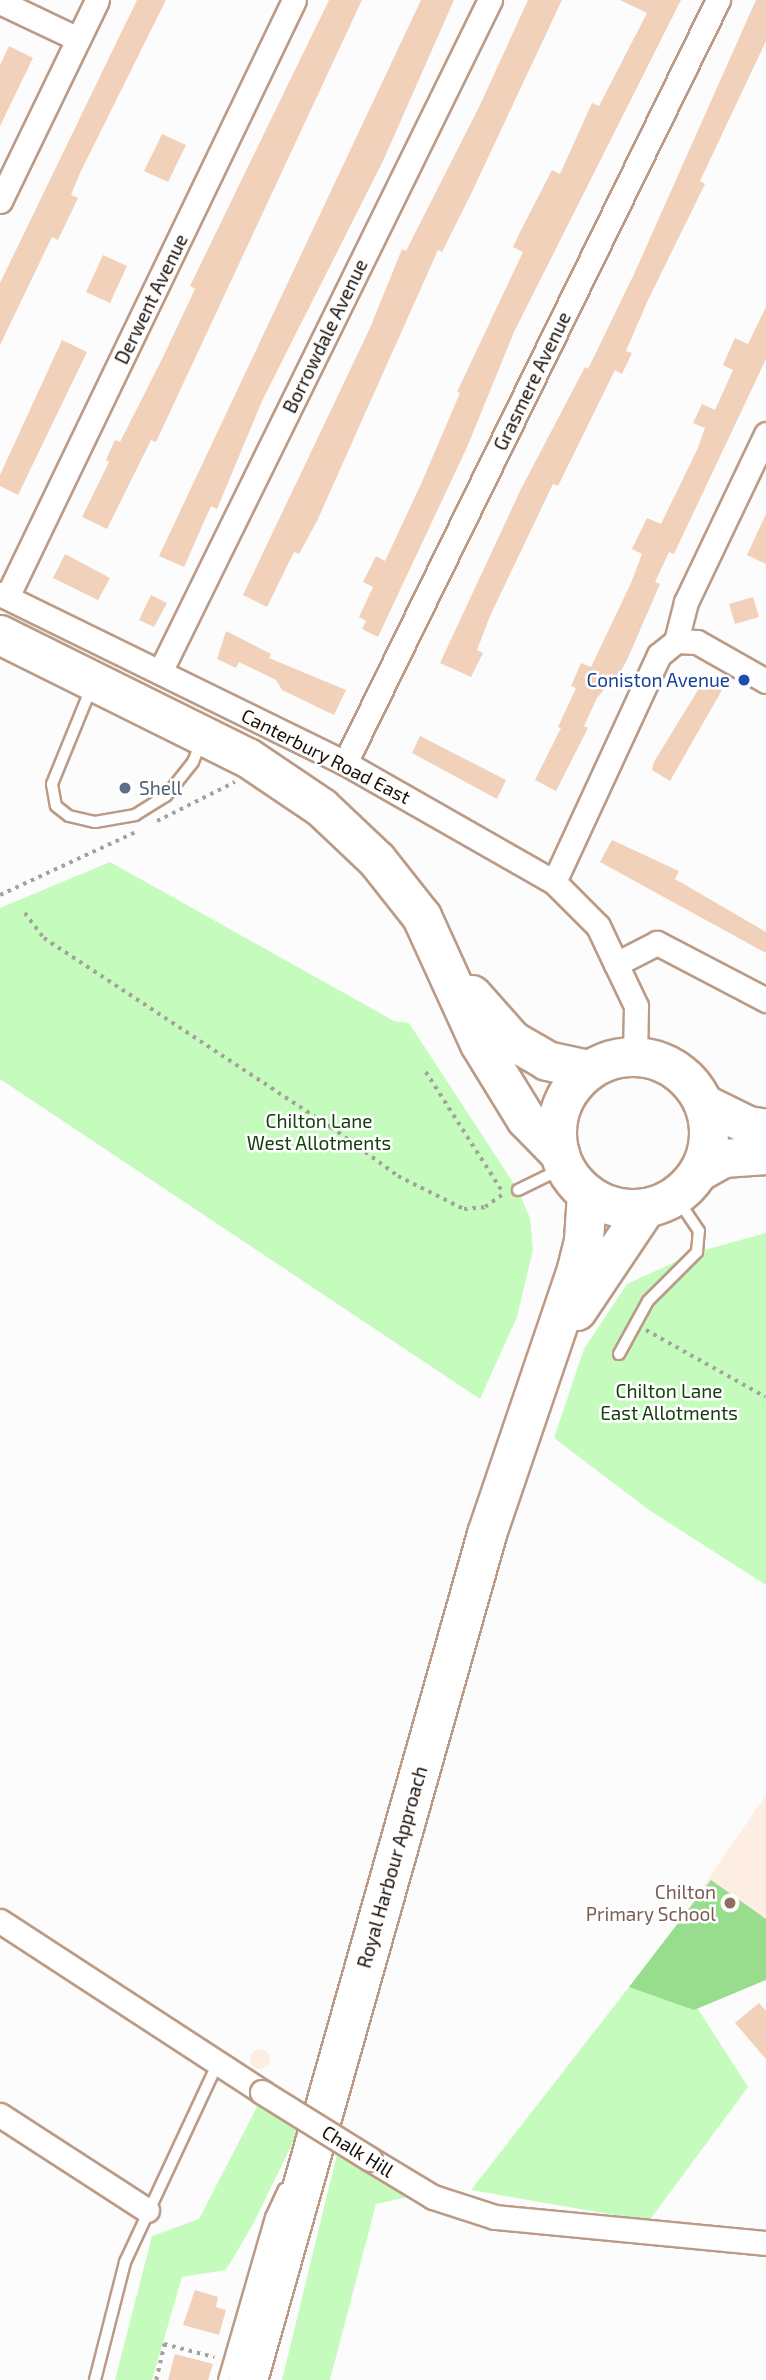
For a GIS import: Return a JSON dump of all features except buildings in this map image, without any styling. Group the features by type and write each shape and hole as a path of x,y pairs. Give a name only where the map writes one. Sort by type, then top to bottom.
{"highway":[{"name":"Canterbury Road East","path":"0,635 204,734 321,808 359,843 422,917 446,962 480,1044 526,1119 570,1171"},
{"name":"Canterbury Road East","path":"446,962 513,1041 547,1061 589,1070"},
{"path":"635,1056 677,1070 705,1104 710,1127 709,1150 674,1192 615,1207 570,1171 558,1117 565,1099 589,1070 611,1060 635,1056"},
{"name":"Royal Harbour Approach","path":"248,2380 487,1534 551,1357 584,1240 570,1171"},
{"name":"Royal Harbour Approach","path":"551,1357 674,1192"}],"main road":[{"path":"705,1104 748,1125 766,1128"},
{"path":"674,1192 723,1158 766,1155"}],"street":[{"path":"1,196 97,0"},
{"name":"Derwent Avenue","path":"4,596 294,0"},
{"name":"Borrowdale Avenue","path":"160,672 490,0"},
{"name":"Grasmere Avenue","path":"345,763 718,0"},
{"path":"0,2 78,39"},
{"path":"554,882 659,655 676,641 686,602 766,434"},
{"name":"Canterbury Road East","path":"4,596 345,763 554,882 598,926 636,1006 635,1056"},
{"path":"676,641 697,642 766,681"},
{"path":"616,964 657,943 766,1000"},
{"name":"Chalk Hill","path":"0,1921 262,2092 433,2197 495,2217 766,2243"},
{"path":"0,2115 147,2210"}],"lane":[{"path":"93,680 52,784 56,806 69,816 116,822 166,796 193,762 204,734"},
{"path":"517,1190 570,1171"},
{"path":"620,1354 648,1301 697,1252 699,1231 674,1192"},
{"path":"94,2380 125,2262 218,2063"},
{"path":"224,2380 271,2217 313,2145"}],"path":[{"path":"0,895 240,780"},
{"path":"25,913 44,938 331,1127 398,1177 464,1209 485,1207 504,1193 517,1190"},
{"path":"426,1072 504,1193"},
{"path":"635,1324 766,1397"},
{"path":"156,2380 164,2344 218,2358 221,2346"}],"shaded area":[{"name":"Chilton Primary School","path":"766,1795 766,1980 676,1926"},
{"path":"256,2049 264,2049 270,2059 264,2069 256,2069 250,2063 250,2055"}],"green space":[{"name":"Chilton Lane West Allotments","path":"110,862 394,1021 409,1023 518,1190 530,1218 533,1250 517,1317 480,1399 0,1079 0,908"},
{"name":"Chilton Lane East Allotments","path":"766,1233 766,1585 649,1510 554,1438 584,1349 627,1284 697,1252"},
{"path":"711,1880 766,1919 766,1980 694,2010 629,1987"},
{"path":"629,1987 698,2009 748,2087 649,2221 471,2190"},
{"path":"260,2101 299,2130 252,2226 226,2270 182,2277 152,2380 115,2380 152,2236 199,2219"},
{"path":"338,2150 412,2196 376,2204 330,2380 282,2380"}],"place":[{"name":"Coniston Avenue","path":"744,680"},
{"name":"Shell","path":"125,788"},
{"name":"Chilton Primary School","path":"730,1903"}]}
